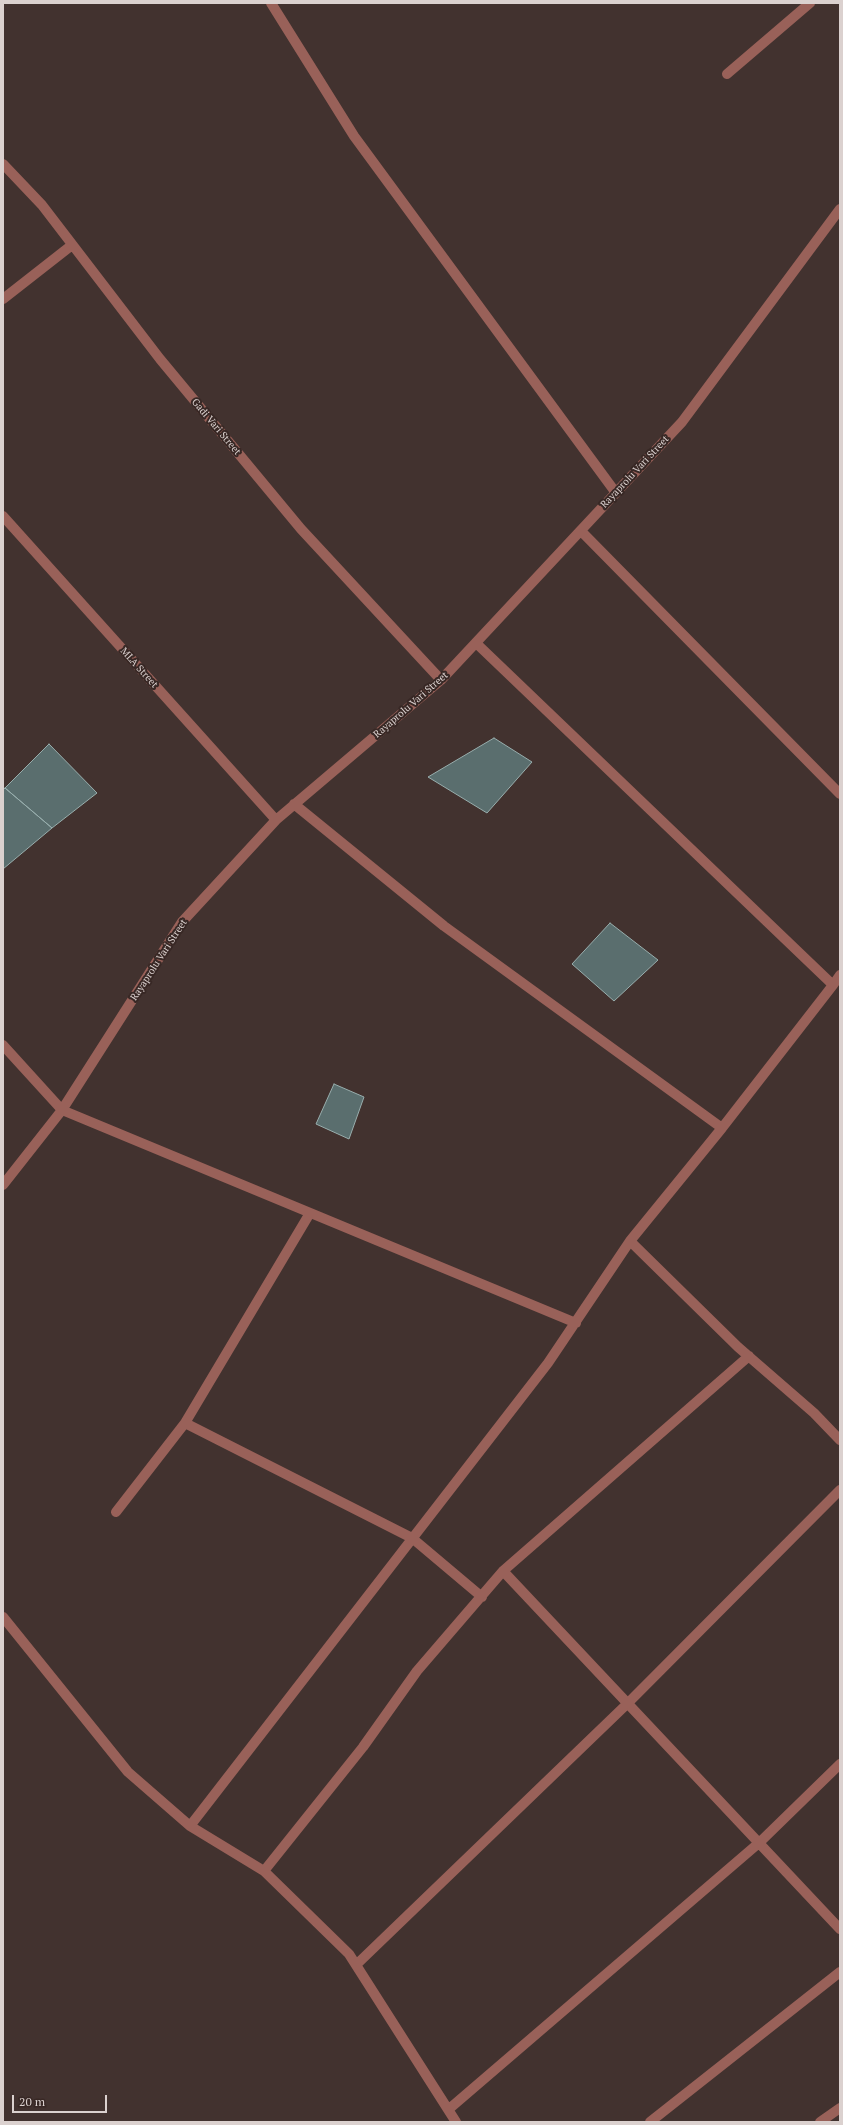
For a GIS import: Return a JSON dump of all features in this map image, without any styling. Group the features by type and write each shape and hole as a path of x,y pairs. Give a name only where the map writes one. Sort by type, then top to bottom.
{"street":[{"path":"271,3 354,136 616,493"},
{"path":"727,74 810,3"},
{"name":"Gadi Vari Street","path":"3,164 42,205 160,359 301,529 442,680"},
{"name":"Rayaprolu Vari Street","path":"3,1185 62,1110 182,922 276,820 442,680 682,422 836,222 840,208"},
{"path":"3,300 72,245"},
{"name":"MLA Street","path":"3,516 276,820"},
{"path":"581,530 840,794"},
{"path":"476,643 833,985"},
{"path":"294,804 444,926 722,1128"},
{"path":"190,1826 548,1363 630,1242 722,1128 840,975"},
{"path":"3,1045 62,1110 576,1323"},
{"path":"116,1512 185,1423 310,1212"},
{"path":"630,1242 749,1356 814,1414 840,1440"},
{"path":"264,1871 363,1747 417,1671 503,1572 749,1356"},
{"path":"185,1423 412,1538 482,1596"},
{"path":"356,1965 628,1703 840,1490"},
{"path":"503,1572 760,1842 840,1929"},
{"path":"3,1616 128,1772 190,1826 264,1871 349,1954 456,2122"},
{"path":"449,2109 760,1842 840,1764"},
{"path":"650,2122 840,1972"},
{"path":"820,2122 840,2108"}],"building":[{"path":"494,738 532,762 487,813 428,777"},
{"path":"49,744 97,793 52,828 5,788"},
{"path":"5,788 52,828 3,869 3,790"},
{"path":"610,923 658,960 614,1001 572,964"},
{"path":"334,1084 364,1097 349,1139 316,1124"}]}
